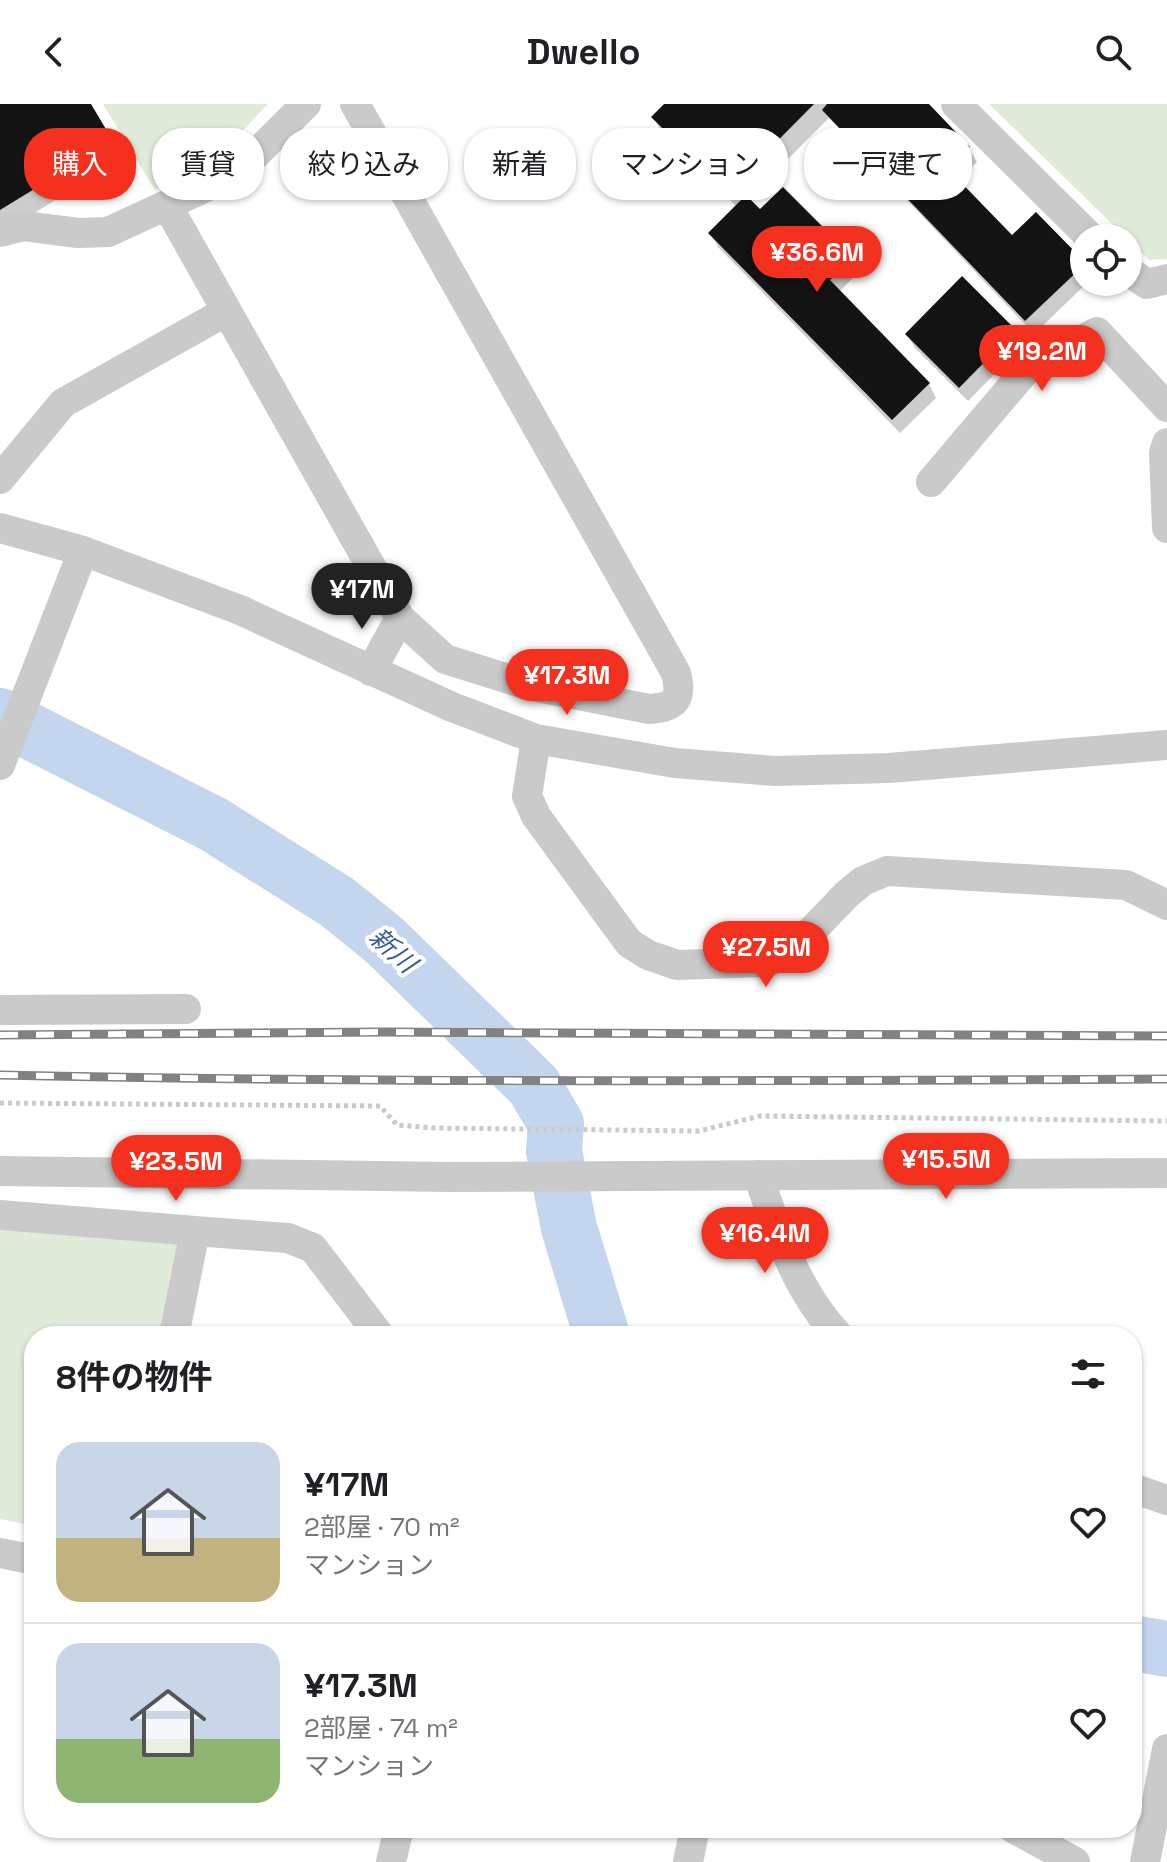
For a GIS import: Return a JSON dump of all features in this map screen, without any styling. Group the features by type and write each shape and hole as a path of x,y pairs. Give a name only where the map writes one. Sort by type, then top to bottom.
{"street":[{"path":"0,232 24,226 78,233 108,232 230,176 306,104"},
{"path":"167,205 400,618 445,659 528,685 649,709 664,709 675,702 680,688 676,673 355,104"},
{"path":"956,104 1077,224"},
{"path":"1142,281 1147,284 1167,279"},
{"path":"0,479 63,403 227,311"},
{"path":"931,482 1026,370 1097,332 1167,407"},
{"path":"1167,443 1164,453 1167,528"},
{"path":"0,528 79,563 240,610 452,707 536,739 675,763 775,771 889,768 1167,745"},
{"path":"0,765 79,563"},
{"path":"371,671 400,618"},
{"path":"536,739 527,796 536,816 629,943 648,955 677,965 767,962 801,942 863,881 887,871 1126,885 1167,905"},
{"path":"0,1010 186,1009"},
{"path":"0,1171 452,1177 1167,1173"},
{"path":"758,1175 788,1261 830,1326"},
{"path":"0,1215 288,1238 313,1248 372,1326"},
{"path":"176,1326 195,1231"},
{"path":"1142,1491 1167,1500"},
{"path":"0,1553 24,1558"},
{"path":"1145,1862 1167,1749"},
{"path":"391,1862 397,1838"},
{"path":"688,1862 693,1838"},
{"path":"1031,1838 1075,1862"}],"path":[{"path":"0,1103 380,1106 397,1125 434,1128 699,1131 760,1116 1167,1121"}],"green space":[{"path":"103,104 268,104 245,128 152,128 152,185 136,159 136,128 118,128"},
{"path":"989,104 1167,104 1167,259 1149,260 1142,253 1142,224 1112,224"},
{"path":"0,1215 195,1231 176,1326 24,1326 24,1524 0,1519"}],"building":[{"path":"0,104 91,104 105,128 24,128 24,195 0,210"},
{"path":"664,104 814,104 788,130 662,128 651,117"},
{"path":"827,104 929,104 952,128 839,128 822,110"},
{"path":"788,192 853,257 830,280 930,383 892,420 708,233 741,200 751,200 760,209 769,200 788,200"},
{"path":"972,194 1012,235 1036,212 1070,247 1070,278 1025,321 909,200 972,200"},
{"path":"962,276 1016,330 959,388 905,334"}],"waterway":[{"name":"新川","path":"0,716 213,824 337,902 384,940 534,1086 556,1124 554,1151 569,1228 599,1326"},
{"name":"新川","path":"1142,1645 1167,1649"}],"railway":[{"path":"0,1035 383,1032 1167,1036"},
{"path":"0,1075 729,1081 1167,1079"}]}
